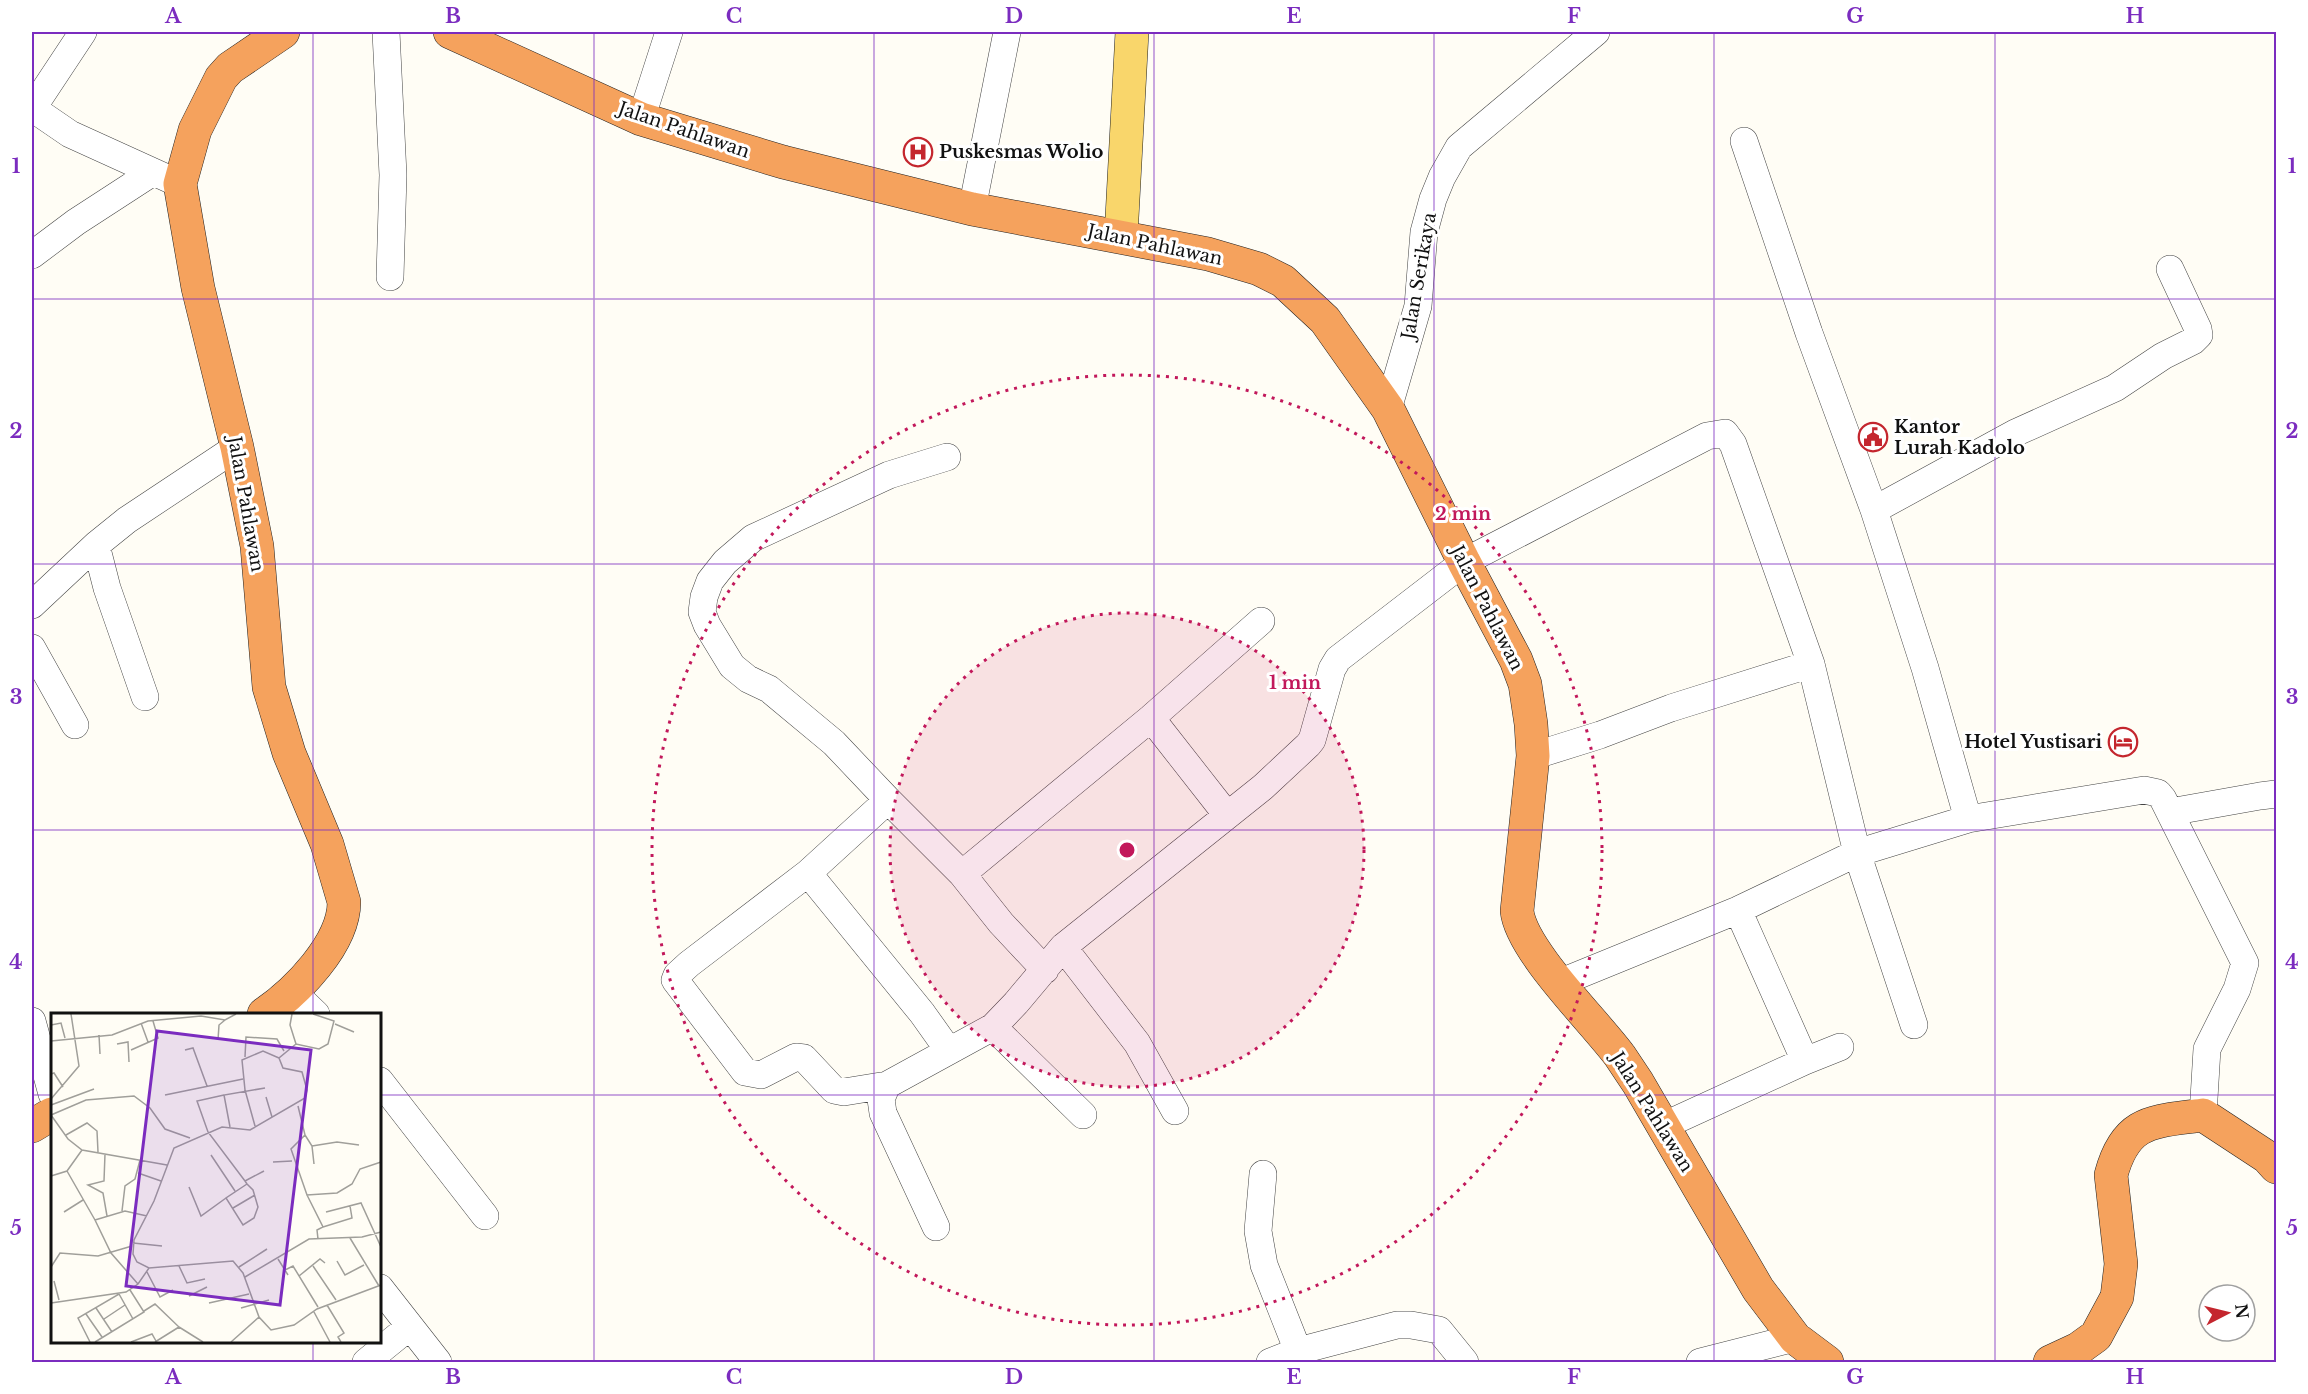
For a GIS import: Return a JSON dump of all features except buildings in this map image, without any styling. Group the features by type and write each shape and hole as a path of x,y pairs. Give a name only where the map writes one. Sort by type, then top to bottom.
{"highway":[{"name":"Jalan Pahlawan","path":"265,1013 292,992 324,954 337,929 344,910 344,902 327,844 289,753 269,687 258,556 237,447 198,288 167,178 195,130 221,78 230,68 283,32"},
{"name":"Jalan Pahlawan","path":"450,32 641,119 783,162 972,208 1208,254 1259,269 1283,281 1325,320 1388,409 1464,562 1516,660 1525,684 1533,756 1517,898 1518,920 1524,935 1559,983 1620,1056 1758,1289 1795,1338 1827,1362"},
{"path":"32,1126 51,1115"},
{"path":"2050,1362 2078,1349 2096,1335 2117,1296 2121,1264 2110,1183 2115,1161 2125,1143 2136,1130 2149,1123 2203,1115 2273,1158"}],"main road":[{"path":"1121,236 1132,32"}],"street":[{"path":"82,32 32,109 69,134 167,178"},
{"path":"386,32 393,175 390,277"},
{"path":"641,119 669,32"},
{"path":"972,208 1007,32"},
{"name":"Jalan Serikaya","path":"1388,409 1418,306 1424,232 1442,177 1459,147 1596,32"},
{"path":"1744,141 1802,313 1874,510 1925,668 1968,819"},
{"path":"32,255 132,184 167,178"},
{"path":"1874,510 2015,433 2115,388 2163,356 2193,341 2199,335 2198,328 2170,269"},
{"path":"888,800 808,873 677,975 675,980 691,1004 745,1072 761,1075 795,1057 804,1058 834,1090 844,1092 888,1084 993,1026 1063,947 1263,787 1308,745 1312,740 1332,669 1338,659 1464,562 1707,436 1725,433 1733,444 1811,664 1857,853 1914,1025"},
{"path":"32,605 96,545 127,520 196,472 237,447"},
{"path":"947,457 889,475 753,538 725,562 710,581 704,597 702,612 706,625 732,666 748,679 770,689 834,743 962,874 1001,922 1045,970"},
{"path":"96,545 111,598 145,697"},
{"path":"962,874 1152,718 1261,621"},
{"path":"32,648 75,725"},
{"path":"1533,756 1600,735 1671,708 1811,664"},
{"path":"1152,718 1227,815"},
{"path":"1559,983 1738,910 1857,853 1968,819 2144,790 2158,793 2170,812 2245,963 2237,989 2207,1049 2203,1115"},
{"path":"2170,812 2259,795 2277,794"},
{"path":"808,873 898,983 949,1050"},
{"path":"1738,910 1805,1061"},
{"path":"1063,947 1137,1043 1174,1111"},
{"path":"292,992 315,1013"},
{"path":"32,1021 51,1090"},
{"path":"993,1026 1083,1115"},
{"path":"1663,1126 1840,1047"},
{"path":"381,1082 485,1216"},
{"path":"888,1084 881,1099 883,1113 936,1227"},
{"path":"1263,1174 1258,1231 1264,1265 1298,1351"},
{"path":"381,1289 438,1362"},
{"path":"1270,1362 1298,1351 1388,1327 1411,1325 1439,1330 1466,1362"},
{"path":"366,1362 409,1327"},
{"path":"1700,1362 1795,1338"}],"place":[{"name":"Puskesmas Wolio","path":"918,152"},
{"name":"Kantor Lurah Kadolo","path":"1873,437"},
{"name":"Hotel Yustisari","path":"2123,742"}]}
